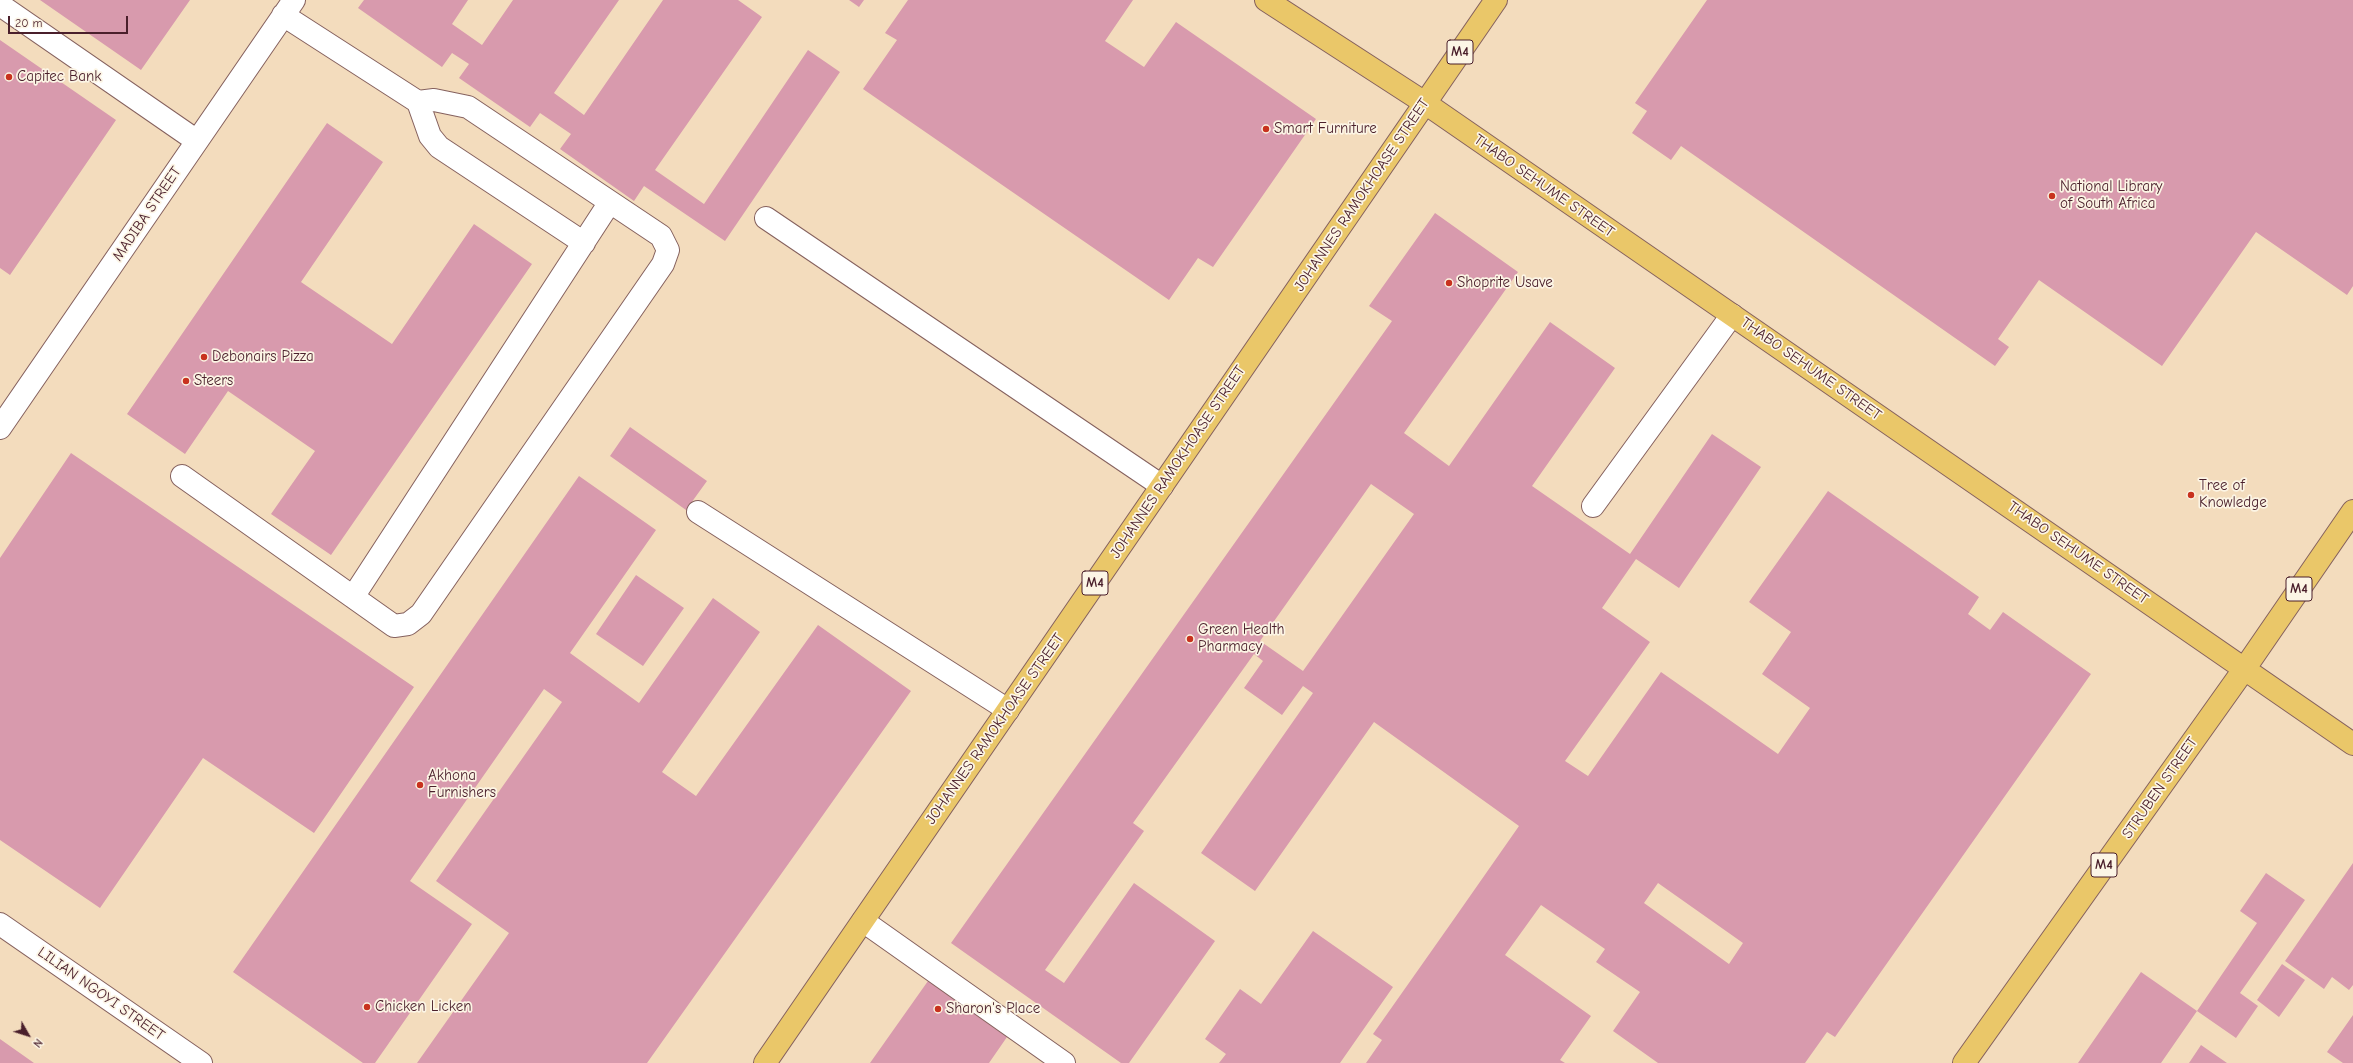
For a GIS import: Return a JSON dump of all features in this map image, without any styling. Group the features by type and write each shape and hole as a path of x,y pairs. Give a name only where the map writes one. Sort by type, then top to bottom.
{"main road":[{"name":"THABO SEHUME STREET","path":"1266,0 1425,103 2353,744"},
{"name":"JOHANNES RAMOKHOASE STREET","path":"765,1063 1496,0"},
{"name":"STRUBEN STREET","path":"1964,1063 2245,668 2353,511"}],"street":[{"path":"0,5 197,141"},
{"path":"288,8 418,102 430,136 438,147 584,243"},
{"name":"MADIBA STREET","path":"0,428 288,8"},
{"path":"182,476 394,626 408,624 421,614 663,264 668,250 660,236 468,107 452,102 434,100 418,102"},
{"path":"353,597 610,202"},
{"path":"766,218 1162,486"},
{"path":"1593,506 1732,315"},
{"path":"698,512 1008,710"},
{"path":"863,921 1064,1063"},
{"name":"LILIAN NGOYI STREET","path":"0,924 201,1063"}],"building":[{"path":"40,0 190,0 141,70"},
{"path":"364,0 468,0 452,24 482,45 513,0 619,0 554,93 584,115 663,0 738,0 762,17 655,170 704,204 808,50 840,72 725,241 644,186 634,201 560,149 571,134 540,113 530,127 459,78 469,64 452,53 442,67 358,8"},
{"path":"849,0 864,0 859,7"},
{"path":"908,0 1133,0 1105,41 1144,67 1176,22 1316,119 1213,267 1198,258 1169,300 863,89 897,40 885,33"},
{"name":"National Library of South Africa","path":"1707,0 2353,0 2353,286 2347,295 2256,232 2162,366 2039,280 1998,339 2009,347 1995,366 1681,146 1671,160 1632,133 1647,111 1635,103"},
{"path":"0,40 116,120 10,275 0,268"},
{"path":"327,123 383,162 301,282 392,344 474,224 532,264 331,555 271,514 315,451 228,391 185,454 127,414"},
{"path":"1435,213 1518,272 1404,433 1449,466 1550,322 1615,368 1532,486 1630,554 1712,434 1761,467 1679,588 1636,559 1602,608 1650,642 1565,761 1588,776 1661,672 1778,754 1810,708 1762,674 1791,632 1749,602 1828,491 1979,597 1968,614 1990,630 2003,612 2091,674 1835,1037 1827,1032 1805,1063 1658,1063 1613,1031 1640,992 1596,962 1605,949 1541,905 1505,955 1591,1016 1560,1060 1565,1063 1366,1063 1382,1040 1373,1034 1519,826 1374,722 1255,891 1201,853 1313,693 1303,686 1282,715 1244,688 1263,661 1254,654 1133,823 1144,831 1045,970 1064,983 1134,883 1215,941 1129,1063 1121,1063 951,943 1392,321 1369,306","holes":["1371,484 1414,514 1303,671 1260,641","1658,883 1743,943 1729,964 1644,903"]},
{"path":"630,427 707,481 686,510 610,456"},
{"path":"71,453 414,687 314,833 203,758 100,908 0,840 0,558"},
{"path":"579,476 656,530 570,653 639,703 713,598 760,632 662,772 696,796 818,625 911,691 647,1063 417,1063 509,933 436,881 562,702 544,689 410,881 472,924 375,1063 363,1063 233,972"},
{"path":"636,575 684,608 643,666 596,634"},
{"path":"2353,863 2353,985 2349,990 2332,977 2324,989 2285,961"},
{"path":"2266,873 2305,900 2240,993 2258,1006 2236,1038 2197,1011 2257,923 2240,911"},
{"path":"1313,931 1393,987 1340,1063 1219,1063 1226,1054 1205,1039 1240,989 1261,1004"},
{"path":"2282,964 2305,980 2279,1017 2257,1000"},
{"path":"2141,972 2197,1011 2161,1063 2078,1063"},
{"name":"Sharon's Place","path":"928,981 1007,1037 989,1063 870,1063"},
{"path":"2353,1015 2353,1063 2343,1063 2327,1052"},
{"path":"0,1039 34,1063 0,1063"},
{"path":"2201,1045 2227,1063 2189,1063"}],"place":[{"name":"Capitec Bank","path":"9,77"},
{"name":"Smart Furniture","path":"1266,129"},
{"name":"National Library of South Africa","path":"2052,196"},
{"name":"Shoprite Usave","path":"1449,283"},
{"name":"Debonairs Pizza","path":"204,357"},
{"name":"Steers","path":"186,381"},
{"name":"Tree of Knowledge","path":"2191,495"},
{"name":"Green Health Pharmacy","path":"1190,639"},
{"name":"Akhona Furnishers","path":"420,785"},
{"name":"Chicken Licken","path":"367,1007"},
{"name":"Sharon's Place","path":"938,1009"}]}
